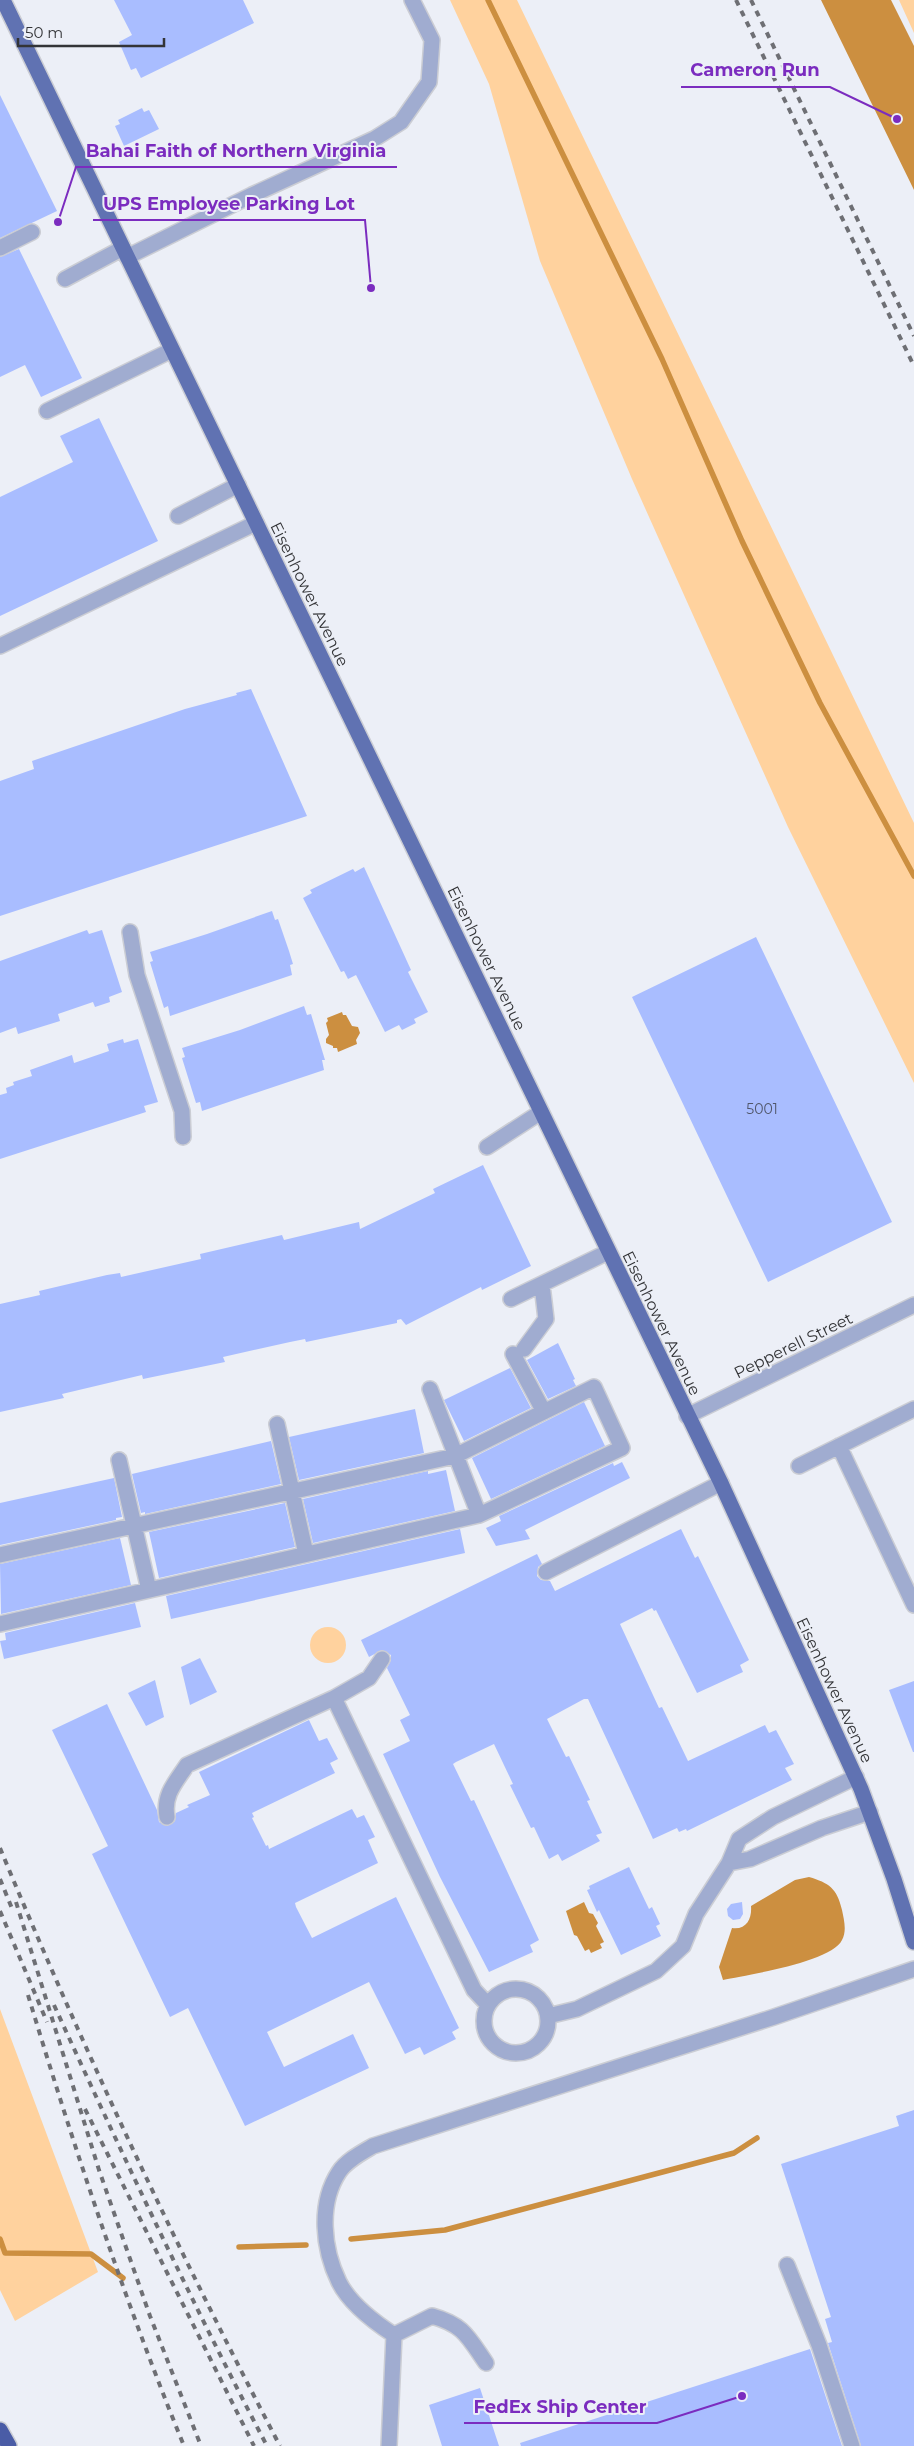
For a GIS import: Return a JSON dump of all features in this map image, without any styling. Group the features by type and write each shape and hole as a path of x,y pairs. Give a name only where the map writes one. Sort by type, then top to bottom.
{"highway":[{"path":"0,2430 9,2446"}],"main road":[{"name":"Eisenhower Avenue","path":"2,0 721,1483 856,1778 870,1812 914,1942"}],"street":[{"path":"65,278 374,139 401,122 429,82 432,40 412,0"},
{"path":"0,248 32,232"},
{"path":"47,411 172,350"},
{"path":"178,516 238,486"},
{"path":"0,646 256,523"},
{"path":"130,932 137,975 182,1110 183,1137"},
{"path":"486,1147 542,1112"},
{"path":"511,1299 608,1252"},
{"path":"542,1285 546,1319 518,1351 544,1412"},
{"name":"Pepperell Street","path":"687,1416 914,1305"},
{"path":"0,1554 455,1456 594,1388 622,1448 479,1515 0,1624"},
{"path":"430,1389 479,1515"},
{"path":"799,1466 914,1409"},
{"path":"277,1424 306,1554"},
{"path":"838,1446 914,1605"},
{"path":"119,1460 149,1590"},
{"path":"546,1572 721,1483"},
{"path":"167,1817 165,1805 168,1796 172,1786 187,1765 334,1698 368,1678 382,1659"},
{"path":"334,1698 474,1990 488,2004"},
{"path":"548,2016 577,2009 656,1970 682,1946 696,1914 729,1864 739,1839 773,1817 856,1778"},
{"path":"729,1864 750,1859 822,1828 870,1812"},
{"path":"394,2335 370,2320 340,2284 327,2248 324,2210 339,2172 357,2155 373,2146 774,2017 914,1969"},
{"path":"520,1989 538,1998 548,2016 546,2032 537,2045 523,2052 506,2052 489,2039 485,2030 484,2019 488,2004 500,1993 520,1989"},
{"path":"788,2265 819,2346 852,2446"},
{"path":"394,2335 432,2316 451,2322 466,2335 486,2363"},
{"path":"389,2446 394,2335"}],"shaded area":[{"path":"450,0 517,0 914,823 914,1083 788,827 632,479 540,261 489,84"},
{"path":"821,0 891,0 914,46 914,190"},
{"path":"899,0 914,0 914,33"},
{"path":"342,1012 343,1015 346,1015 352,1026 358,1027 360,1033 356,1040 357,1044 338,1052 337,1048 333,1048 333,1046 326,1043 329,1035 326,1023 328,1021 327,1018"},
{"path":"328,1627 335,1628 341,1632 345,1638 345,1652 341,1658 335,1662 328,1663 321,1662 315,1658 311,1652 310,1645 311,1638 315,1632 321,1628"},
{"path":"809,1877 827,1884 838,1896 845,1925 842,1940 835,1948 823,1955 806,1961 723,1980 719,1967 732,1928 741,1927 748,1922 751,1915 751,1906 795,1880"},
{"path":"584,1902 589,1913 593,1914 598,1923 596,1926 604,1942 600,1944 602,1948 591,1953 589,1949 585,1951 577,1936 574,1935 566,1911"},
{"path":"0,2009 98,2272 15,2321 0,2290"}],"building":[{"path":"114,0 243,0 254,23 141,78 136,68 131,70 119,42 132,35"},
{"path":"0,95 57,211 0,238"},
{"path":"142,108 144,112 149,110 159,129 124,146 115,126 120,124 118,120"},
{"path":"19,249 82,378 41,397 25,365 0,377 0,257"},
{"path":"99,418 158,541 0,616 0,497 73,462 60,436"},
{"path":"251,689 307,816 0,916 0,781 34,769 32,761 185,709 237,695 236,693"},
{"path":"364,867 411,970 408,972 428,1012 414,1019 416,1023 402,1030 399,1025 385,1032 356,975 348,979 344,971 341,972 303,898 312,893 310,890 353,869 355,872"},
{"path":"272,911 275,920 278,919 289,951 293,964 290,965 292,975 170,1016 168,1006 164,1008 150,962 153,961 150,952"},
{"path":"87,930 89,934 102,930 122,992 109,997 110,1002 95,1007 93,1002 58,1014 60,1021 18,1034 16,1027 0,1033 0,961"},
{"path":"756,937 892,1222 768,1282 632,997"},
{"path":"304,1006 307,1015 311,1014 325,1060 322,1060 324,1070 202,1111 200,1102 196,1103 182,1058 185,1057 182,1048 240,1030"},
{"path":"123,1039 124,1043 138,1039 158,1102 144,1106 146,1112 0,1159 0,1095 7,1093 6,1088 14,1085 13,1082 32,1076 30,1070 72,1055 74,1063 109,1051 107,1044"},
{"path":"483,1165 531,1266 482,1290 481,1287 406,1325 401,1319 397,1320 397,1323 306,1342 305,1339 290,1342 223,1357 225,1362 143,1379 142,1375 62,1394 64,1398 0,1412 0,1304 40,1295 39,1291 107,1275 120,1273 121,1277 201,1259 200,1254 282,1235 284,1240 359,1222 360,1229 435,1193 433,1189"},
{"path":"558,1343 575,1379 573,1380 576,1386 548,1399 527,1360"},
{"path":"510,1368 531,1408 464,1441 444,1400"},
{"path":"584,1402 605,1446 491,1499 472,1458"},
{"path":"415,1409 424,1453 299,1480 289,1437"},
{"path":"271,1441 281,1484 145,1514 145,1512 141,1513 132,1474"},
{"path":"622,1462 630,1478 525,1530 530,1539 496,1546 486,1528 501,1521 499,1516 613,1463 614,1466"},
{"path":"446,1470 455,1511 313,1543 303,1499 428,1471 428,1474"},
{"path":"114,1478 122,1517 116,1518 116,1520 0,1545 0,1503"},
{"path":"285,1503 295,1547 159,1578 149,1532"},
{"path":"460,1529 465,1553 171,1619 166,1596"},
{"path":"681,1529 695,1558 698,1556 749,1660 740,1665 743,1672 697,1693 656,1610 654,1611 652,1608 620,1624 659,1708 662,1707 688,1761 765,1725 769,1733 776,1730 794,1764 785,1768 792,1780 687,1831 686,1829 679,1832 677,1828 653,1839 588,1699 584,1699 547,1719 566,1757 569,1756 590,1800 587,1801 602,1833 596,1835 600,1841 562,1861 558,1854 549,1859 534,1827 531,1828 510,1785 513,1784 494,1744 456,1762 453,1764 471,1801 474,1800 539,1940 530,1945 533,1952 489,1972 440,1877 383,1754 410,1741 400,1720 410,1715 387,1668 391,1655 382,1650 369,1657 361,1640 537,1554 542,1564 538,1567 537,1576 541,1580 550,1581 555,1591"},
{"path":"120,1538 131,1585 1,1614 0,1564"},
{"path":"135,1603 141,1627 4,1659 0,1641 6,1640 5,1633"},
{"path":"200,1658 217,1692 190,1705 181,1667"},
{"path":"155,1680 164,1717 146,1726 128,1693"},
{"path":"914,1681 914,1752 913,1752 889,1690"},
{"path":"107,1704 157,1810 159,1822 167,1826 175,1821 176,1813 189,1807 187,1805 210,1795 199,1772 309,1720 319,1741 327,1738 338,1759 330,1763 335,1773 252,1813 254,1817 252,1818 269,1849 352,1809 357,1818 364,1815 375,1837 368,1840 378,1863 295,1903 296,1907 312,1938 396,1897 459,2028 452,2032 456,2039 424,2055 420,2047 405,2054 369,1982 267,2032 284,2067 353,2034 369,2068 245,2126 188,2008 170,2017 92,1854 108,1846 52,1730"},
{"path":"629,1867 649,1909 652,1907 660,1924 656,1926 661,1936 621,1955 587,1890 590,1889 589,1886"},
{"path":"742,1902 743,1914 740,1919 733,1920 728,1916 727,1909 731,1904"},
{"path":"914,2110 914,2446 861,2446 828,2343 832,2342 825,2319 831,2317 781,2164 899,2126 896,2116"},
{"path":"810,2349 842,2446 521,2446 520,2443"},
{"path":"480,2388 499,2446 442,2446 429,2405"}],"waterway":[{"path":"488,0 662,359 742,541 820,703 914,876"},
{"path":"351,2239 445,2230 734,2153 757,2138"},
{"path":"0,2239 5,2253 91,2254 123,2278"},
{"path":"239,2247 306,2245"}],"railway":[{"path":"736,0 914,366"},
{"path":"751,0 914,336"},
{"path":"0,1848 65,2000 133,2150 205,2299 280,2446"},
{"path":"0,1879 13,1911"},
{"path":"16,1902 99,2170 150,2316 201,2446"},
{"path":"0,1911 47,2022"},
{"path":"28,1995 63,2109 120,2279 184,2446"},
{"path":"54,2005 211,2337 267,2446"},
{"path":"85,2109 254,2446"}],"place":[{"name":"Cameron Run","path":"897,119"},
{"name":"Bahai Faith of Northern Virginia","path":"58,222"},
{"name":"UPS Employee Parking Lot","path":"371,288"},
{"name":"FedEx Ship Center","path":"742,2396"}]}
